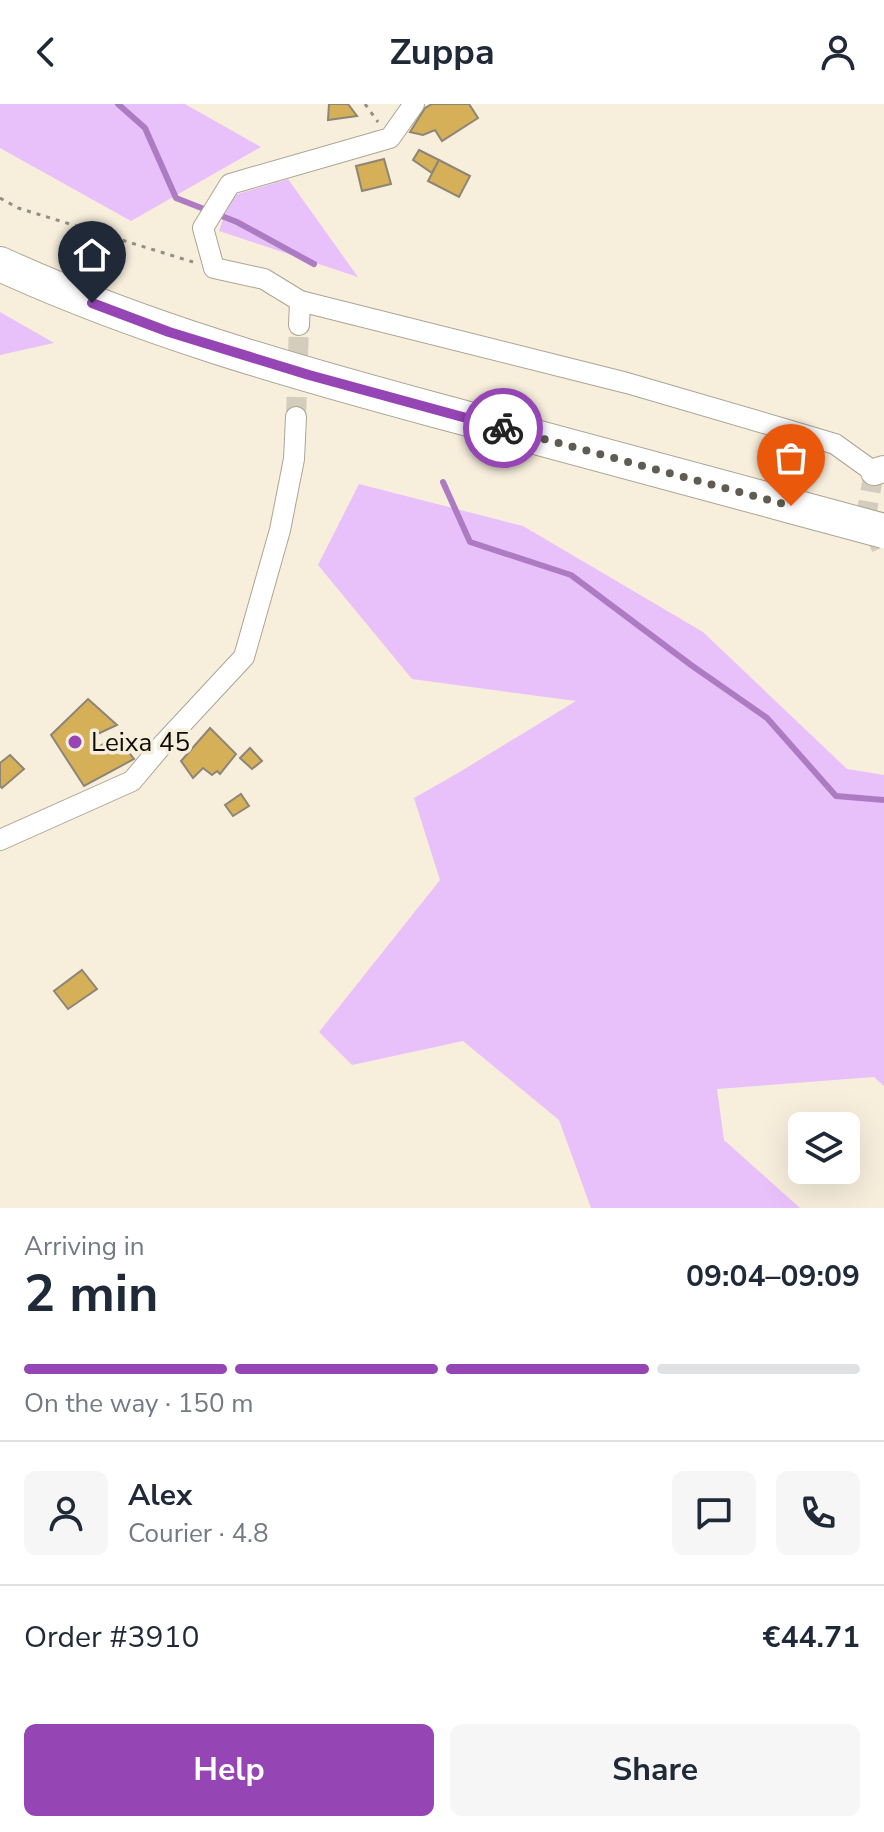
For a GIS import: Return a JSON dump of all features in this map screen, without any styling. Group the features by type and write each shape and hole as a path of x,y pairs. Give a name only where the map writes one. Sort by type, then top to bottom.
{"highway":[{"path":"0,264 169,332 295,371 884,531"}],"street":[{"path":"414,104 390,138 230,184 203,228 214,268 264,279 300,301 627,383 835,444 879,470"},
{"path":"299,325 300,301"},
{"path":"0,840 132,781 244,657 280,530 294,459 296,417"}],"path":[{"path":"0,198 18,208 214,268"}],"shaded area":[{"path":"0,104 185,104 261,147 131,221 0,148"},
{"path":"288,179 358,277 219,231 231,196"},
{"path":"0,312 54,343 0,355"},
{"path":"359,484 523,526 703,632 847,769 884,775 884,1086 874,1077 717,1089 724,1140 800,1208 591,1208 559,1120 463,1041 352,1065 319,1032 440,880 414,798 576,701 412,679 318,565"}],"building":[{"path":"329,104 348,104 357,116 328,120"},
{"path":"432,104 469,104 478,118 442,141 435,130 423,135 410,132 425,108"},
{"path":"419,150 439,160 432,173 413,160"},
{"path":"384,159 391,184 362,191 356,166"},
{"path":"439,160 470,176 459,197 428,181"},
{"name":"Leixa 45","path":"88,699 117,725 91,737 98,747 112,739 119,747 123,745 134,759 84,786 51,735"},
{"path":"210,728 236,754 220,774 217,771 212,775 203,768 193,778 181,761"},
{"path":"250,748 262,761 252,769 240,758"},
{"path":"10,755 24,769 2,788 0,763"},
{"path":"241,794 249,806 233,816 225,805"},
{"path":"82,970 97,989 68,1009 54,991"}],"waterway":[{"path":"118,104 145,128 176,198 237,222 314,264"},
{"path":"443,482 470,542 571,575 767,718 836,796 884,800"}],"tunnel":[{"path":"296,417 299,325"},
{"path":"874,472 866,516 884,553"}],"way so far":[{"path":"503,428 791,506"}],"place":[{"name":"Leixa 45","path":"75,742"}],"route":[{"path":"92,303 169,332 309,375 503,428"}]}
